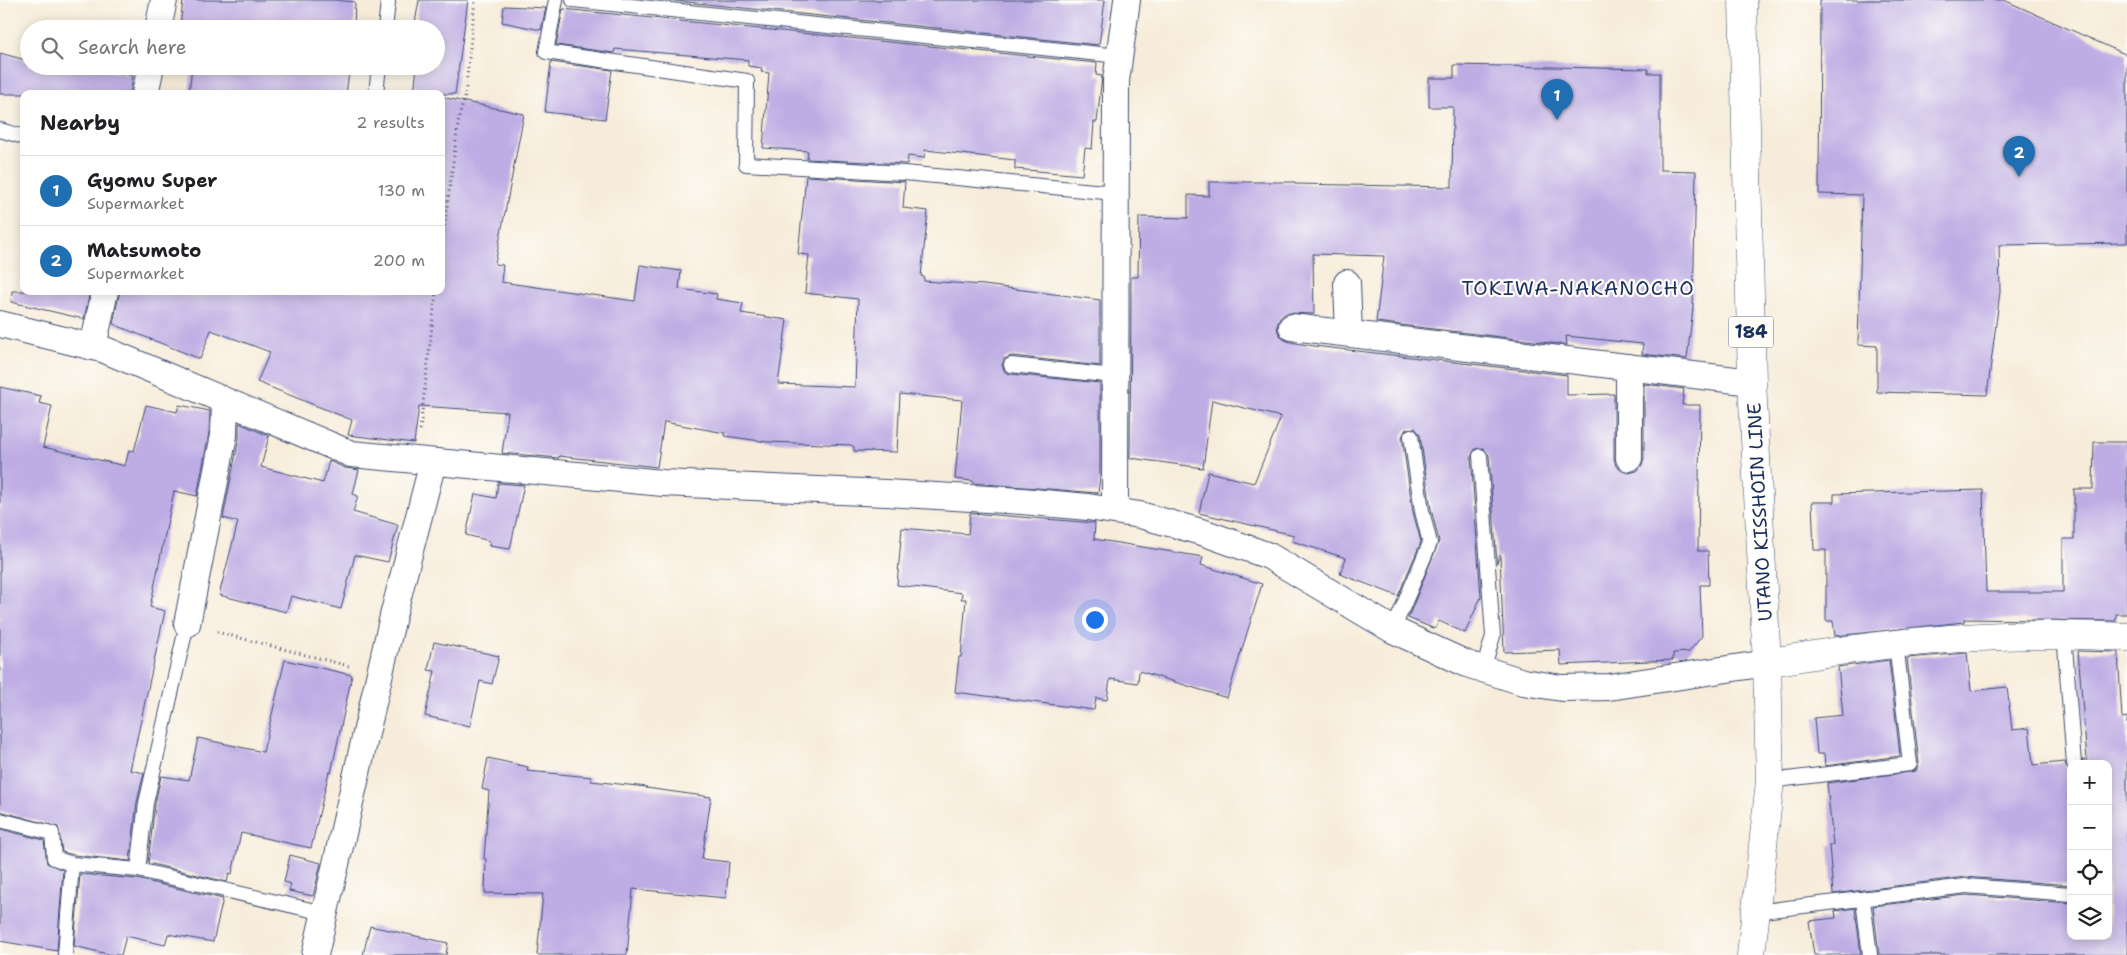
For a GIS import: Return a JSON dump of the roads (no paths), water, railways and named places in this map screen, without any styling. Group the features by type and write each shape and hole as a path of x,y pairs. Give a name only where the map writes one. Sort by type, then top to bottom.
{"main road":[{"name":"UTANO KISSHOIN LINE","path":"1743,0 1752,382 1767,663 1770,781 1751,955"},
{"path":"1767,663 1896,642 2064,633 2127,637"}],"street":[{"path":"160,20 164,0"},
{"path":"1115,511 1116,81 1127,0"},
{"path":"146,90 149,75"},
{"path":"1347,283 1349,334"},
{"path":"93,347 104,295"},
{"path":"0,324 105,350 351,454 663,484 905,494 1031,502 1140,515 1205,533 1268,556 1393,630 1483,670 1523,682 1562,688 1609,688 1767,663"},
{"path":"1292,327 1752,382"},
{"path":"1629,367 1629,458"},
{"path":"187,624 224,434 225,400"},
{"path":"316,955 324,913 380,674 425,461"}],"lane":[{"path":"386,0 388,2 386,20"},
{"path":"556,0 546,52 747,81 746,164 904,174 1115,193"},
{"path":"573,0 1119,56"},
{"path":"377,90 379,75"},
{"path":"0,130 20,136"},
{"path":"1011,365 1114,376"},
{"path":"1393,630 1430,543 1422,511 1411,436"},
{"path":"1480,456 1493,636 1483,670"},
{"path":"138,870 146,803 187,624"},
{"path":"2064,633 2074,760"},
{"path":"1770,781 1910,764 1896,642"},
{"path":"0,820 52,833 54,858 72,864 138,870 324,913"},
{"path":"65,955 72,864"},
{"path":"1755,912 1966,886 2067,894"},
{"path":"1862,900 1870,955"}],"place":[{"name":"Gyomu Super","path":"1557,120"},
{"name":"Matsumoto","path":"2019,177"}],"district":[{"name":"TOKIWA-NAKANOCHO","path":"1578,288"}]}
